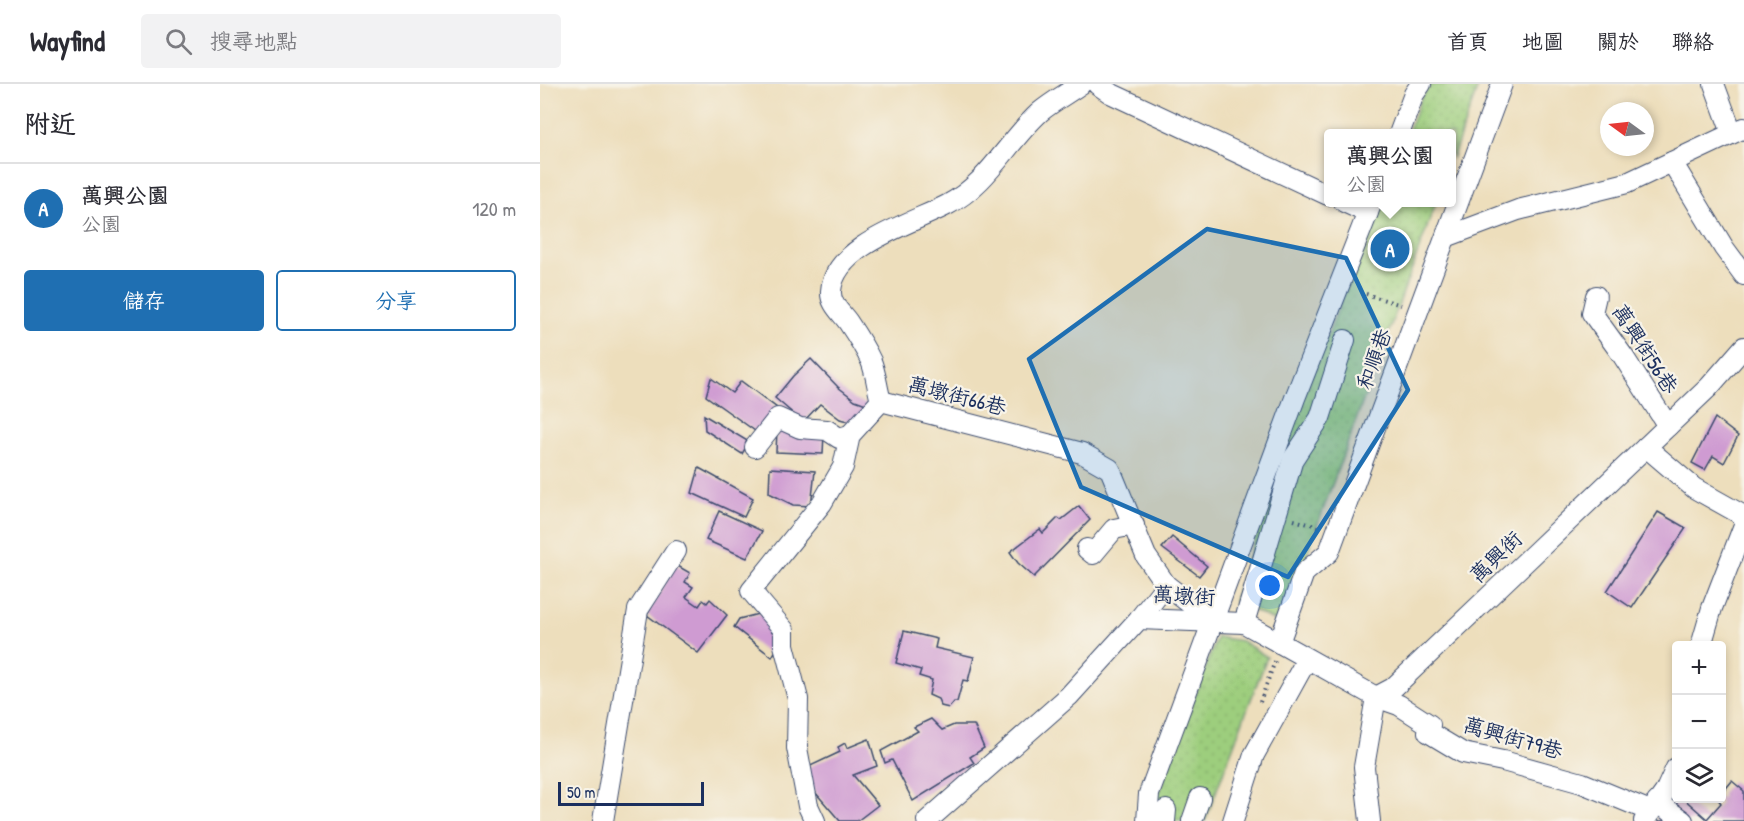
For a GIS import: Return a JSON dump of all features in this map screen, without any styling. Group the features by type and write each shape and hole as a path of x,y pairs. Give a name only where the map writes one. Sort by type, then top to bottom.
{"street":[{"path":"881,401 871,362 848,322 833,303 831,291 836,275 858,249 912,219 948,205 975,185 994,167 1040,112 1081,84"},
{"path":"1097,84 1110,93 1324,193"},
{"path":"1401,129 1414,94 1421,84"},
{"name":"和順巷","path":"1279,643 1304,573 1329,552 1502,84"},
{"path":"1446,237 1518,210 1627,183 1738,130 1714,84"},
{"path":"1672,162 1724,248 1744,275"},
{"path":"1148,821 1149,794 1295,399 1370,208"},
{"name":"萬興街56巷","path":"1596,296 1592,313 1668,426"},
{"path":"1244,624 1293,459 1320,418 1346,340"},
{"name":"萬興街","path":"1376,698 1393,688 1647,447 1709,387 1744,346"},
{"name":"萬墩街66巷","path":"815,821 808,806 797,748 798,699 784,645 784,630 752,591 822,503 843,466 850,435 881,401 1082,453 1110,469 1146,556 1166,585 1214,622"},
{"path":"755,447 778,418 800,428 827,430 839,438 850,435"},
{"path":"1647,447 1694,488 1744,516"},
{"path":"1087,549 1093,554 1114,529 1134,525"},
{"path":"1702,641 1712,608 1744,525"},
{"path":"603,821 638,610 676,550"},
{"path":"1139,618 1166,585"},
{"name":"萬墩街","path":"927,821 1069,696 1139,618 1244,624 1376,698"},
{"path":"1233,821 1254,755 1307,659"},
{"path":"1370,821 1364,767 1376,698"},
{"name":"萬興街79巷","path":"1376,698 1399,705 1430,725 1428,732 1463,753 1503,761 1582,783 1651,811 1683,821"},
{"path":"1651,811 1672,778"},
{"path":"1192,821 1200,798"}],"path":[{"path":"1366,294 1405,307"},
{"path":"1276,515 1323,529"}],"highlighted area":[{"path":"1207,229 1346,258 1408,390 1288,577 1081,487 1029,359"}],"green space":[{"path":"1431,84 1479,84 1456,148 1456,129 1409,129 1421,98"},
{"path":"1378,207 1435,207 1281,624 1234,601 1302,400"},
{"path":"1217,637 1242,641 1267,657 1205,821 1156,821 1157,798"}],"building":[{"path":"811,359 838,387 855,400 869,405 854,423 840,419 820,404 803,422 775,398"},
{"path":"711,378 732,393 741,381 777,408 758,433 706,396"},
{"path":"704,415 749,442 742,454 705,430"},
{"path":"1715,418 1738,436 1724,463 1713,456 1705,470 1692,463"},
{"path":"777,430 824,433 823,454 776,452"},
{"path":"699,468 753,498 744,517 692,493"},
{"path":"770,468 815,471 811,506 793,505 769,493"},
{"path":"1079,506 1090,520 1034,577 1018,563 1010,552 1040,529 1043,533 1058,518 1061,520"},
{"path":"719,511 762,531 747,558 706,540"},
{"path":"1658,512 1686,528 1632,608 1607,591"},
{"path":"1172,537 1207,566 1199,576 1162,548"},
{"path":"676,565 690,573 685,582 693,587 686,597 699,606 703,600 707,603 710,599 727,615 698,653 647,615"},
{"path":"762,613 777,625 772,631 782,640 772,657 734,627 739,619"},
{"path":"904,631 937,639 935,648 974,657 968,681 963,680 957,702 949,708 941,706 938,699 929,695 932,680 919,676 921,670 896,663"},
{"path":"931,719 942,730 954,725 974,725 984,748 970,757 974,763 913,801 892,760 885,763 881,751 918,731 914,727"},
{"path":"869,739 877,766 853,775 878,805 857,821 840,821 815,792 804,769 840,752 838,747 845,743 847,748"},
{"path":"1732,781 1744,791 1744,821 1660,821 1657,819 1668,806 1672,793 1672,803 1689,803 1707,819 1721,803 1726,803 1726,788"}],"place":[{"name":"萬興公園","path":"1390,249"}]}
